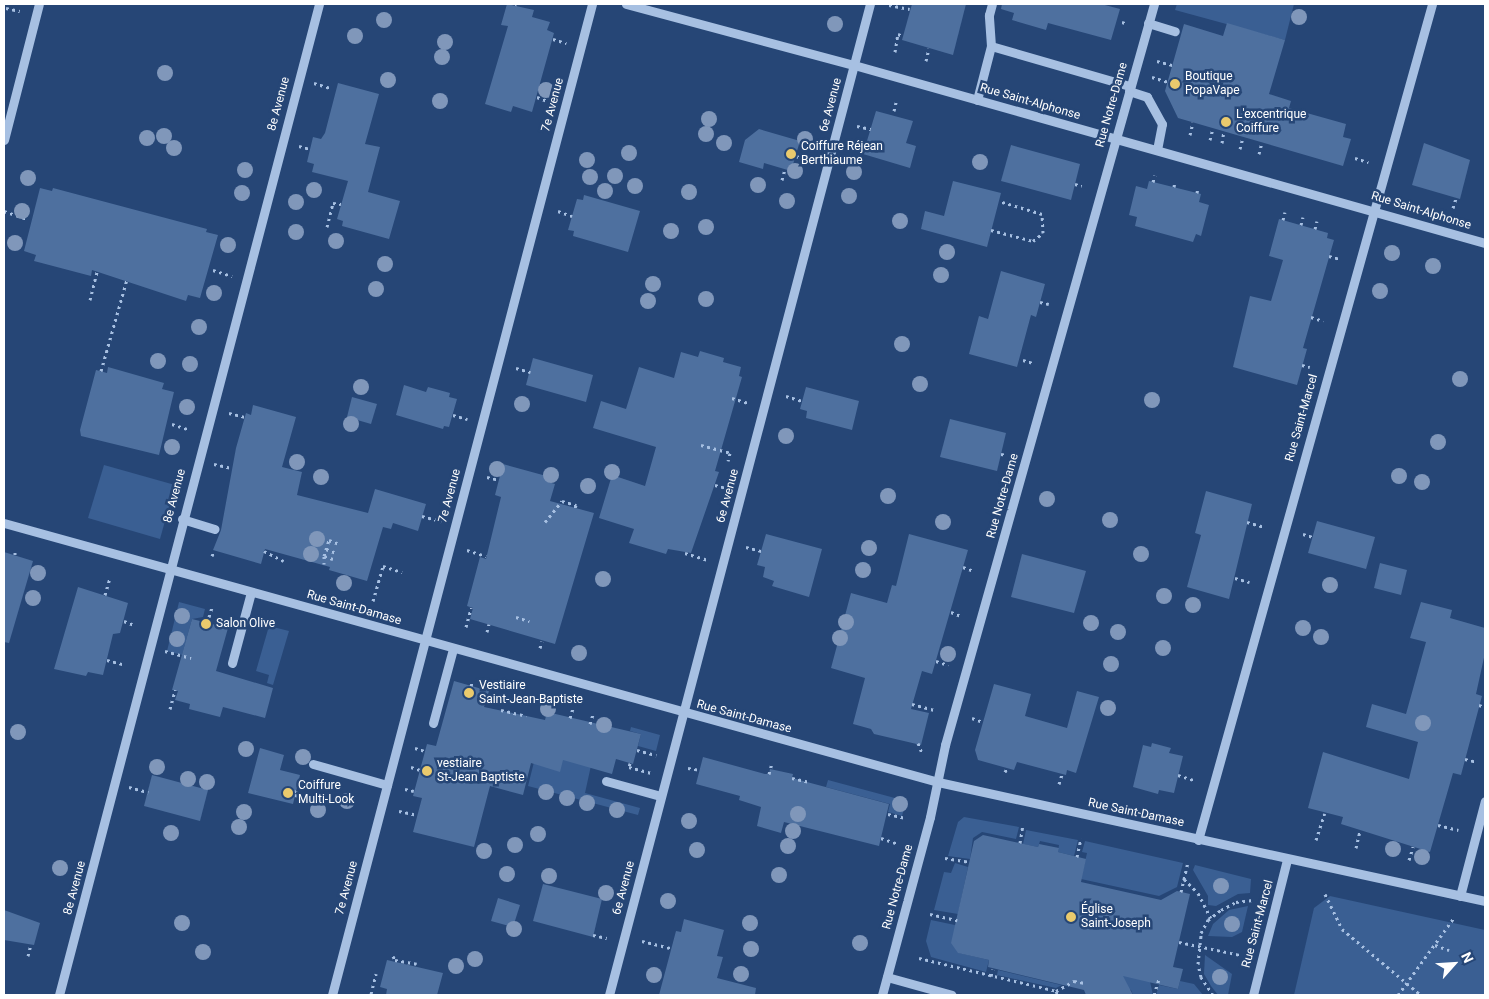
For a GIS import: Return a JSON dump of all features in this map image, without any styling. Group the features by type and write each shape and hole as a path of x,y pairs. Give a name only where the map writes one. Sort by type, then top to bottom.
{"street":[{"path":"4,140 39,4"},
{"name":"8e Avenue","path":"59,995 162,611 182,518 319,4"},
{"name":"7e Avenue","path":"332,995 592,4"},
{"name":"Rue Saint-Alphonse","path":"626,4 854,64 1485,243"},
{"name":"6e Avenue","path":"609,995 870,4"},
{"path":"977,100 991,46 989,15 992,4"},
{"name":"Rue Notre-Dame","path":"882,995 938,782 945,745 1154,4"},
{"name":"Rue Saint-Marcel","path":"1198,840 1432,4"},
{"path":"1148,23 1175,31"},
{"path":"991,46 1130,89 1147,97 1162,124 1157,150"},
{"path":"182,518 215,529"},
{"name":"Rue Saint-Damase","path":"4,524 684,714 938,782 1287,860 1485,901"},
{"path":"232,663 251,592"},
{"path":"433,723 453,649"},
{"path":"312,764 387,785"},
{"path":"606,781 661,796"},
{"path":"1460,896 1485,801"},
{"name":"Rue Saint-Marcel","path":"1253,995 1287,860"},
{"path":"887,977 952,995"}],"path":[{"path":"889,5 910,9"},
{"path":"1122,22 1128,24"},
{"path":"894,52 898,34 903,36"},
{"path":"926,60 929,48"},
{"path":"1157,60 1172,65"},
{"path":"1152,77 1168,82"},
{"path":"314,83 330,88"},
{"path":"894,111 896,102"},
{"path":"1190,134 1193,122"},
{"path":"857,126 871,129"},
{"path":"1210,140 1213,128"},
{"path":"1222,143 1224,131"},
{"path":"1240,148 1243,137"},
{"path":"1259,154 1262,142"},
{"path":"853,143 866,146"},
{"path":"298,146 310,149"},
{"path":"1355,158 1368,162"},
{"path":"782,180 785,169"},
{"path":"1153,182 1155,175"},
{"path":"1174,187 1175,181"},
{"path":"1075,184 1082,186"},
{"path":"1197,193 1198,187"},
{"path":"1453,208 1456,198"},
{"path":"992,230 1033,241 1043,233 1042,214 999,201"},
{"path":"327,227 333,203 341,204"},
{"path":"4,211 27,219"},
{"path":"558,211 572,216"},
{"path":"1282,220 1285,212"},
{"path":"1301,225 1303,217"},
{"path":"1315,229 1317,221"},
{"path":"1329,256 1340,259"},
{"path":"90,300 97,272"},
{"path":"101,372 127,279"},
{"path":"1040,302 1049,304"},
{"path":"1311,317 1323,321"},
{"path":"1023,360 1033,363"},
{"path":"1302,365 1310,367"},
{"path":"516,368 530,372"},
{"path":"786,396 802,401"},
{"path":"227,412 245,417"},
{"path":"701,444 730,453 728,461"},
{"path":"1001,454 1007,456"},
{"path":"213,464 231,468"},
{"path":"487,477 499,480"},
{"path":"545,522 551,518 562,501 576,505 575,508"},
{"path":"1247,522 1265,528"},
{"path":"1303,534 1313,537"},
{"path":"324,564 324,556 329,540 337,543"},
{"path":"746,547 761,551"},
{"path":"326,549 334,552"},
{"path":"468,550 486,556"},
{"path":"212,556 214,551"},
{"path":"264,552 284,562"},
{"path":"324,556 332,560"},
{"path":"373,601 383,566 402,572"},
{"path":"963,567 974,571"},
{"path":"105,595 110,578"},
{"path":"1235,578 1249,582"},
{"path":"209,617 212,607"},
{"path":"466,627 471,608"},
{"path":"951,612 962,616"},
{"path":"516,617 529,621"},
{"path":"124,621 132,624"},
{"path":"487,632 489,624"},
{"path":"540,648 542,640"},
{"path":"164,651 191,658"},
{"path":"106,660 122,664"},
{"path":"936,661 948,665"},
{"path":"471,686 473,680"},
{"path":"170,709 175,690"},
{"path":"912,704 935,710"},
{"path":"1479,705 1485,707"},
{"path":"570,718 573,708"},
{"path":"501,710 526,716"},
{"path":"590,724 593,714"},
{"path":"972,718 983,722"},
{"path":"918,742 922,753"},
{"path":"415,748 426,751"},
{"path":"1465,759 1477,762"},
{"path":"769,774 772,762"},
{"path":"410,767 420,770"},
{"path":"296,790 295,795 317,800 326,768"},
{"path":"688,768 700,770"},
{"path":"1005,772 1007,768"},
{"path":"1059,784 1062,774"},
{"path":"1178,775 1193,780"},
{"path":"792,778 809,782"},
{"path":"128,787 148,792"},
{"path":"405,789 414,791"},
{"path":"399,811 418,815"},
{"path":"1316,840 1325,813"},
{"path":"888,814 905,818"},
{"path":"1020,843 1023,825"},
{"path":"1438,825 1458,830"},
{"path":"1356,848 1360,830"},
{"path":"881,838 898,844"},
{"path":"1077,857 1082,838"},
{"path":"1410,860 1413,847"},
{"path":"945,858 969,862"},
{"path":"1181,892 1188,861"},
{"path":"1184,879 1198,893 1211,918"},
{"path":"1325,894 1342,929 1421,995"},
{"path":"1213,995 1201,977 1198,946 1201,933 1211,918 1236,902 1253,900"},
{"path":"930,914 957,920"},
{"path":"1398,995 1452,919"},
{"path":"642,941 671,948"},
{"path":"1179,942 1240,955"},
{"path":"28,956 30,944"},
{"path":"1435,945 1449,950"},
{"path":"393,956 395,960 417,964"},
{"path":"918,958 1056,991 1074,981 1085,983"},
{"path":"991,976 993,969"},
{"path":"371,994 376,974"},
{"path":"1154,995 1158,979"},
{"path":"1056,991 1058,995"}],"shaded area":[{"path":"1177,4 1294,4 1285,40 1175,10"},
{"path":"104,465 175,485 160,539 88,518"},
{"path":"179,602 205,609 203,617 192,619 182,655 167,651"},
{"path":"269,626 289,631 273,685 267,683 269,675 256,671"},
{"path":"631,727 660,735 656,751 638,746 641,734 630,731"},
{"path":"565,754 592,761 585,793 640,808 638,815 528,786 535,758"},
{"path":"828,780 906,801 902,816 888,812 890,804 826,787"},
{"path":"964,817 1019,827 1016,839 982,832 973,838 970,859 948,856 958,822"},
{"path":"1026,830 1078,840 1074,856 1058,852 1059,845 1040,841 1038,847 1023,844"},
{"path":"1085,841 1183,863 1177,887 1159,896 1081,879 1087,853 1082,852"},
{"path":"955,863 968,867 958,914 934,910 944,872 951,873"},
{"path":"1195,865 1251,879 1250,893 1238,894 1216,906 1208,905 1208,896 1193,870"},
{"path":"1330,896 1485,930 1485,995 1294,995 1314,908"},
{"path":"1248,906 1242,932 1232,937 1208,936 1213,924 1229,910"},
{"path":"931,920 955,925 959,953 989,960 986,972 931,957 926,941"},
{"path":"1205,955 1232,974 1228,995 1218,995 1204,974"},
{"path":"998,970 1061,985 1066,983 1056,988 997,975"},
{"path":"1121,970 1149,977 1153,995 1133,995 1131,990 1116,987"},
{"path":"1180,981 1194,984 1203,995 1156,995 1159,985 1178,989"}],"building":[{"path":"507,4 534,10 532,17 550,22 547,30 554,33 532,112 513,106 511,112 485,104 508,26 501,25"},
{"path":"912,4 966,4 953,55 902,40"},
{"path":"1002,4 1101,4 1120,9 1111,40 1048,23 1046,30 1012,20 1014,13 1001,9"},
{"path":"1227,23 1285,40 1269,94 1291,101 1289,108 1346,124 1343,137 1351,139 1343,166 1178,118 1165,91 1184,24 1223,36"},
{"path":"338,83 379,94 365,144 380,147 368,192 400,201 389,239 342,226 343,221 337,219 348,181 312,172 314,164 307,162 313,137 321,139 325,133"},
{"path":"876,111 913,121 906,143 916,146 910,168 863,154"},
{"path":"759,129 800,141 791,171 764,163 763,169 739,162 745,140"},
{"path":"1424,143 1470,160 1460,199 1412,185"},
{"path":"1011,145 1080,164 1071,200 1001,181"},
{"path":"953,181 1001,193 987,247 921,229 925,211 944,216"},
{"path":"1149,181 1201,194 1199,202 1209,205 1201,236 1196,234 1193,242 1135,226 1137,217 1129,215 1136,186 1147,189"},
{"path":"40,188 52,191 53,188 207,229 206,232 218,235 200,298 188,295 186,301 92,270 91,276 34,261 36,255 24,251"},
{"path":"584,195 640,211 628,252 573,236 574,231 568,230 577,199 583,200"},
{"path":"1279,219 1328,233 1327,238 1334,240 1303,348 1307,349 1297,385 1233,367 1250,296 1271,301 1283,260 1269,256"},
{"path":"1001,271 1045,284 1036,317 1031,315 1017,367 969,354 979,316 988,319"},
{"path":"700,351 724,358 723,362 741,367 739,376 742,377 715,471 719,472 691,553 668,549 666,554 629,543 634,529 599,518 612,475 645,486 656,447 593,428 601,401 626,409 639,367 674,378 681,352 698,357"},
{"path":"533,358 593,375 586,402 526,385"},
{"path":"108,367 164,383 162,389 174,392 159,455 81,436 80,430 96,370 107,373"},
{"path":"404,385 426,392 428,387 450,393 449,397 457,399 449,427 444,426 443,429 396,415"},
{"path":"806,387 859,401 852,430 806,418 807,411 800,409"},
{"path":"352,397 377,404 371,424 347,417"},
{"path":"253,405 296,417 282,467 302,472 297,495 368,513 375,489 426,504 418,531 393,523 391,529 383,527 367,581 329,570 330,567 265,549 261,564 213,550 221,530 236,448 246,413 251,415"},
{"path":"950,419 1006,433 997,471 940,457"},
{"path":"503,464 550,477 548,482 555,484 550,501 594,513 555,644 470,619 473,608 467,606 480,557 486,559 501,497 495,495"},
{"path":"1206,491 1252,504 1229,599 1187,587 1201,535 1195,533"},
{"path":"1317,521 1375,537 1366,569 1308,553"},
{"path":"766,534 822,549 809,597 772,586 774,581 763,577 765,567 757,565"},
{"path":"909,534 968,550 932,674 922,671 911,709 929,713 921,745 874,734 871,729 853,724 865,678 831,668 851,593 887,603 892,585 896,586"},
{"path":"4,552 33,561 9,643 4,642"},
{"path":"1022,554 1086,571 1074,613 1011,597"},
{"path":"1380,563 1407,570 1401,595 1374,588"},
{"path":"78,587 128,603 120,633 113,634 103,675 88,672 86,676 54,669"},
{"path":"1421,602 1452,610 1450,618 1485,628 1485,653 1476,694 1482,696 1461,775 1453,773 1430,852 1341,824 1343,817 1308,808 1323,752 1409,779 1418,742 1366,727 1372,704 1406,714 1426,642 1410,638"},
{"path":"192,619 228,628 216,671 273,688 265,718 223,707 220,717 189,709 190,704 175,700 178,691 172,690"},
{"path":"454,681 489,691 484,707 545,720 547,712 641,734 633,764 616,759 612,774 563,760 560,772 531,763 523,795 490,786 474,847 413,832 422,798 413,796 427,744 436,746"},
{"path":"994,684 1031,694 1025,716 1067,728 1077,691 1099,697 1076,773 1067,770 1066,775 1017,762 1014,770 978,760 975,750"},
{"path":"1152,743 1171,748 1169,753 1183,756 1174,793 1159,790 1158,794 1133,787 1143,745 1151,747"},
{"path":"260,748 284,755 280,770 300,775 293,804 248,793"},
{"path":"703,757 765,774 769,774 770,769 793,774 792,778 889,804 879,846 784,822 781,833 757,826 761,807 739,800 740,796 696,784"},
{"path":"152,775 208,790 200,821 144,806"},
{"name":"Église Saint-Joseph","path":"983,835 1038,847 1039,844 1059,848 1058,852 1086,859 1081,882 1161,900 1177,891 1190,894 1173,967 1183,969 1178,989 1123,976 1133,995 1086,995 1084,990 988,967 989,960 958,953 951,943 974,841"},
{"path":"543,884 602,899 593,937 533,921"},
{"path":"498,898 520,905 513,927 491,921"},
{"path":"4,910 40,923 34,945 4,940"},
{"path":"684,919 724,930 717,956 723,957 717,978 756,988 755,995 659,995 676,931 681,932"},
{"path":"387,960 443,973 437,995 386,995 387,989 380,987"}],"place":[{"name":"Boutique PopaVape","path":"1175,84"},
{"name":"L'excentrique Coiffure","path":"1226,122"},
{"name":"Coiffure Réjean Berthiaume","path":"791,154"},
{"name":"Salon Olive","path":"206,624"},
{"name":"Vestiaire Saint-Jean-Baptiste","path":"469,693"},
{"name":"vestiaire St-Jean Baptiste","path":"427,771"},
{"name":"Coiffure Multi-Look","path":"288,793"},
{"name":"Église Saint-Joseph","path":"1071,917"}]}
